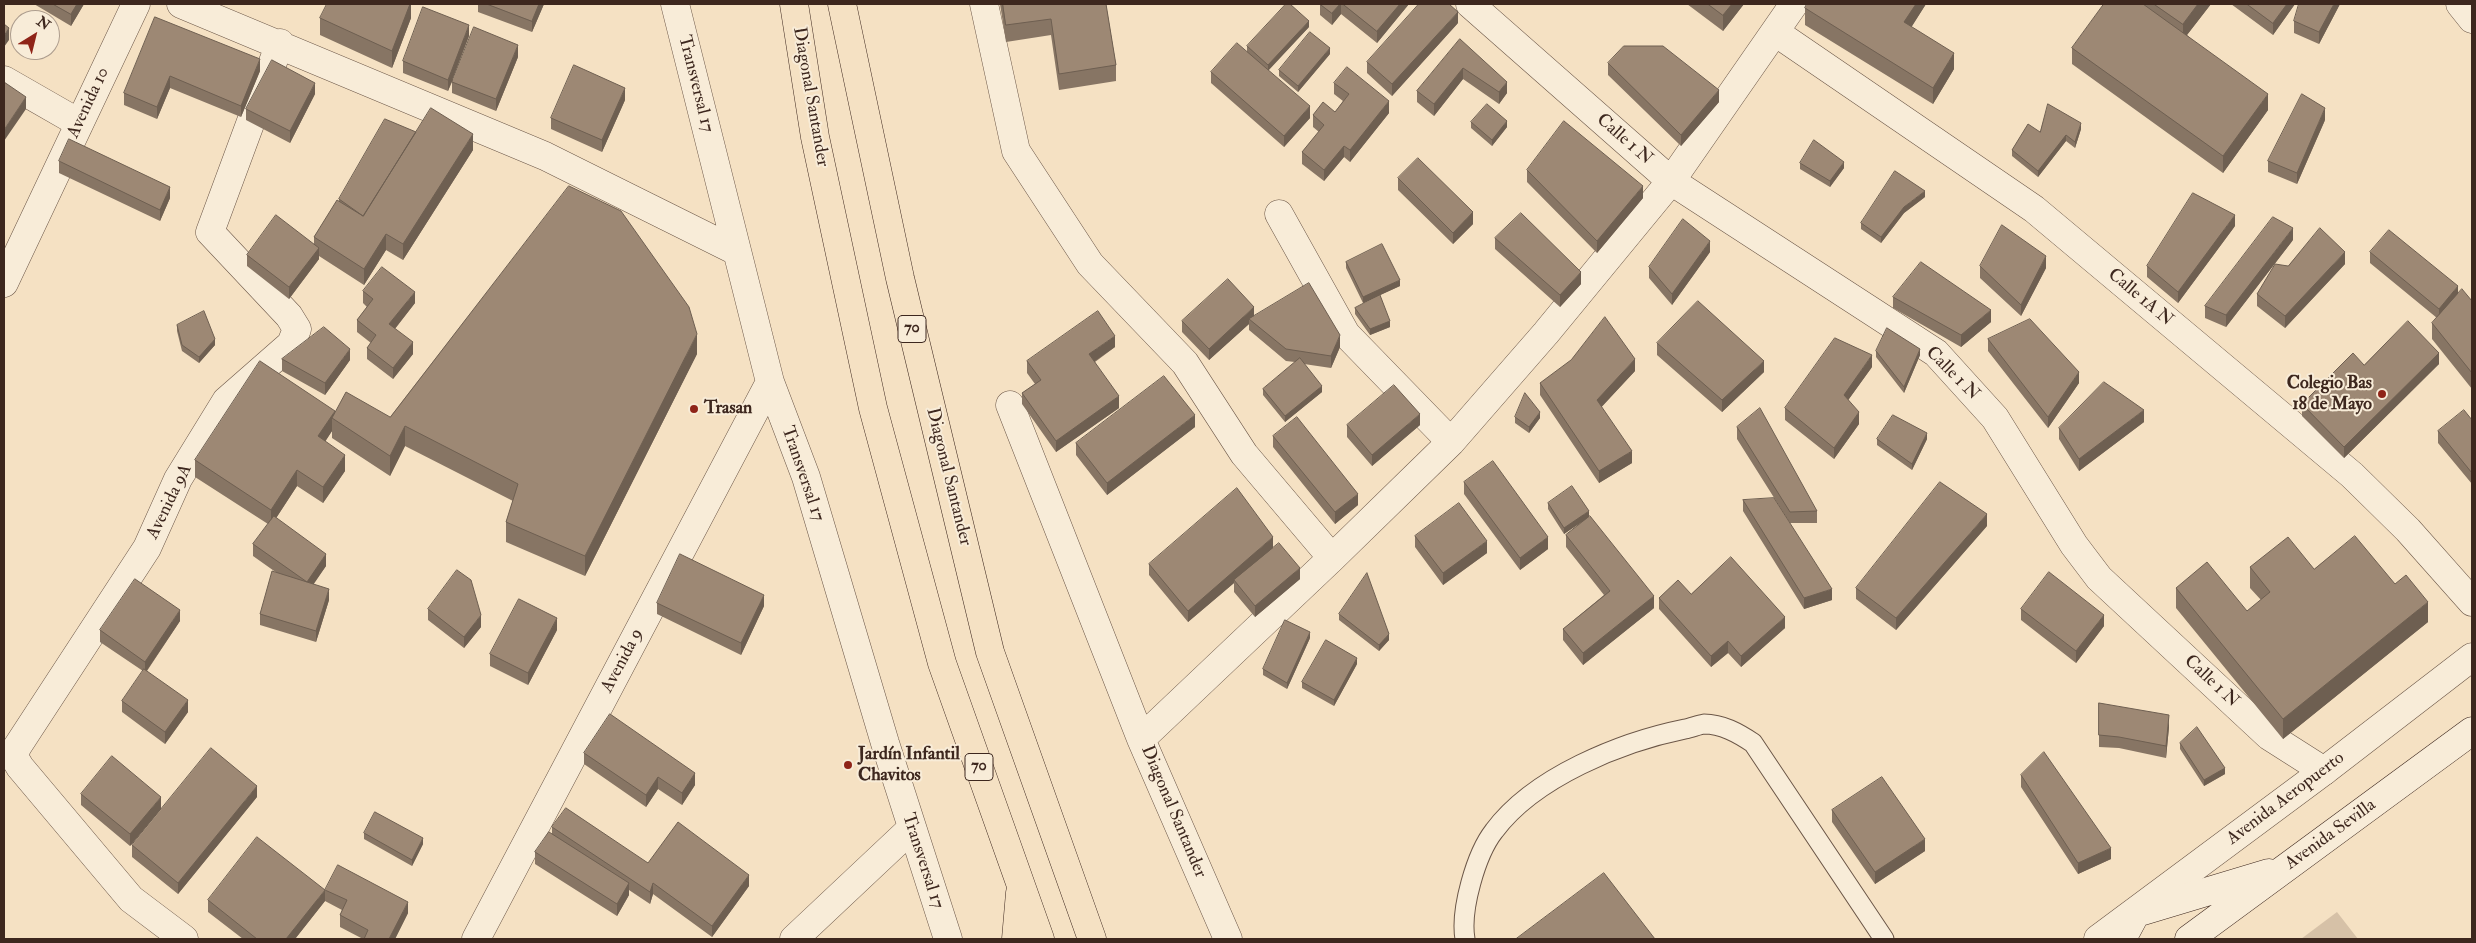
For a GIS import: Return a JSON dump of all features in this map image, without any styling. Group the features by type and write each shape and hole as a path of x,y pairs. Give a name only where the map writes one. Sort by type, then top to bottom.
{"main road":[{"name":"Diagonal Santander","path":"794,4 815,137 873,408 942,663 1040,939"},
{"name":"Diagonal Santander","path":"842,4 900,278 990,652 1092,939"},
{"path":"1016,939 1021,884"}],"street":[{"name":"Avenida 10","path":"4,284 136,4"},
{"path":"181,4 280,43 545,156 736,251"},
{"name":"Transversal 17","path":"675,4 770,382 806,477 912,828 948,939"},
{"path":"984,4 1016,151 1090,264 1185,363 1244,454 1332,558"},
{"name":"Calle 1 N","path":"1470,4 1671,182 1936,352 1995,418 2074,545 2099,578 2269,736 2324,771"},
{"path":"1141,739 1451,442 1546,333 1671,182 1794,4"},
{"path":"2460,4 2472,19"},
{"name":"Calle 1A N","path":"1775,32 2034,209 2352,475 2408,530 2472,602"},
{"name":"Avenida 9A","path":"184,939 132,899 20,767 14,757 17,746 147,548 178,478 226,401 291,344 297,329 289,316 210,232 280,43"},
{"path":"4,80 79,123"},
{"path":"1280,214 1346,334 1451,442"},
{"name":"Avenida 9","path":"476,939 770,382"},
{"name":"Diagonal Santander","path":"1010,405 1141,739 1228,939"},
{"name":"Avenida Aeropuerto","path":"2098,939 2136,913 2472,657"},
{"name":"Avenida Sevilla","path":"2189,939 2472,731"},
{"path":"794,939 912,828"},
{"path":"2122,939 2136,913 2287,867"},
{"path":"1079,905 1107,939"}],"lane":[{"path":"1465,939 1470,888 1475,866 1493,831 1512,811 1580,764 1660,733 1704,724 1726,728 1753,743 1884,939"}],"shaded area":[{"path":"2337,912 2358,939 2301,939"}],"building":[{"path":"53,4 77,4 71,14"},
{"path":"327,4 410,4 392,51 320,18"},
{"path":"487,4 539,4 532,21"},
{"path":"1003,4 1106,4 1116,65 1059,74 1051,19 1006,25"},
{"path":"1286,4 1290,4 1309,21 1268,65 1247,46"},
{"path":"1320,4 1340,4 1332,13"},
{"path":"1343,4 1400,4 1377,31"},
{"path":"1419,4 1449,4 1458,12 1392,84 1367,62"},
{"path":"1708,4 1732,4 1723,15"},
{"path":"1807,4 1916,4 1904,22 1954,53 1933,88 1805,8"},
{"path":"2104,4 2143,4 2268,94 2223,156 2072,48"},
{"path":"2154,4 2198,4 2183,24"},
{"path":"2247,4 2287,4 2273,23"},
{"path":"2299,4 2334,4 2319,32 2294,21"},
{"path":"423,7 469,25 448,80 403,61"},
{"path":"155,17 260,59 241,106 170,76 157,107 124,93"},
{"path":"4,24 9,28 4,36"},
{"path":"474,27 518,45 496,99 452,82"},
{"path":"1310,32 1330,48 1298,86 1279,70"},
{"path":"1460,39 1507,82 1499,92 1463,68 1434,104 1417,91"},
{"path":"1237,43 1310,106 1284,136 1211,72"},
{"path":"1624,46 1663,46 1719,90 1681,135 1608,63"},
{"path":"272,60 315,83 290,131 246,109"},
{"path":"574,65 625,88 602,140 551,118"},
{"path":"1347,67 1389,101 1350,150 1344,146 1324,170 1302,152 1324,125 1313,115 1323,102 1335,112 1349,94 1334,83"},
{"path":"4,82 26,97 4,130"},
{"path":"2302,94 2325,108 2297,173 2268,161"},
{"path":"1487,104 1507,121 1492,140 1471,122"},
{"path":"2048,104 2081,123 2075,142 2066,135 2038,171 2012,150 2028,124 2040,132"},
{"path":"431,108 473,134 403,244 386,234 364,269 314,237 337,200 363,216"},
{"path":"385,119 416,132 363,216 339,199"},
{"path":"1564,121 1643,186 1597,241 1527,170"},
{"path":"69,139 170,187 160,210 59,161"},
{"path":"1814,140 1844,162 1830,181 1800,163"},
{"path":"1418,158 1473,212 1453,233 1398,178"},
{"path":"1895,171 1925,191 1904,207 1881,237 1861,223"},
{"path":"569,186 621,211 689,307 697,334 585,556 506,522 518,484 405,426 390,456 332,418 346,392 390,417"},
{"path":"2193,193 2235,215 2178,292 2147,266"},
{"path":"1521,213 1581,272 1560,295 1495,238"},
{"path":"276,215 319,248 289,287 247,255"},
{"path":"2273,217 2293,228 2226,315 2205,306"},
{"path":"1683,219 1710,241 1672,294 1649,267"},
{"path":"2002,225 2046,256 2021,305 1980,266"},
{"path":"2320,228 2345,252 2285,316 2257,294 2275,264 2288,266"},
{"path":"2389,230 2458,286 2439,309 2370,252"},
{"path":"1382,244 1400,280 1363,297 1346,262"},
{"path":"1921,262 1991,310 1961,335 1893,297"},
{"path":"382,267 415,292 389,324 413,342 393,368 367,348 376,335 357,320 373,299 363,291"},
{"path":"1228,279 1254,307 1209,349 1182,321"},
{"path":"1309,283 1340,335 1331,356 1286,349 1249,319"},
{"path":"2462,289 2472,301 2472,373 2432,323"},
{"path":"1380,295 1390,321 1370,329 1355,308"},
{"path":"1698,301 1764,361 1722,400 1657,343"},
{"path":"204,311 215,339 199,357 182,345 177,325"},
{"path":"1098,311 1115,336 1089,354 1119,396 1056,441 1022,393 1041,380 1027,361"},
{"path":"1605,317 1635,359 1597,400 1632,451 1599,471 1540,383 1571,360"},
{"path":"2030,319 2079,372 2048,417 1988,339"},
{"path":"2408,321 2439,353 2344,447 2302,404 2353,353 2364,365"},
{"path":"324,327 350,349 325,383 282,359"},
{"path":"1887,328 1920,349 1904,387 1876,351"},
{"path":"1835,338 1872,355 1844,395 1859,412 1834,448 1785,408"},
{"path":"1300,358 1322,386 1285,416 1263,389"},
{"path":"260,361 335,411 318,436 345,455 323,487 297,470 271,510 195,460"},
{"path":"1164,376 1195,415 1107,483 1076,443"},
{"path":"2104,382 2144,410 2079,459 2059,428"},
{"path":"1394,385 1420,414 1372,455 1347,425"},
{"path":"1525,393 1540,412 1529,427 1515,417"},
{"path":"1760,408 1817,511 1790,512 1737,427"},
{"path":"2464,410 2472,420 2472,473 2438,431"},
{"path":"1893,415 1927,433 1912,464 1877,439"},
{"path":"1297,417 1358,494 1335,512 1273,436"},
{"path":"1493,461 1548,537 1520,558 1464,482"},
{"path":"1940,482 1987,514 1896,618 1856,588"},
{"path":"1572,486 1589,511 1564,528 1548,503"},
{"path":"1237,488 1273,537 1188,611 1149,564"},
{"path":"1774,498 1832,589 1804,598 1743,500"},
{"path":"1459,503 1487,541 1443,573 1415,536"},
{"path":"274,516 326,554 307,582 253,544"},
{"path":"1590,516 1654,596 1583,653 1563,629 1610,591 1566,535"},
{"path":"2355,536 2395,584 2406,575 2428,602 2283,719 2176,588 2207,562 2247,611 2270,592 2250,567 2288,537 2314,569"},
{"path":"1279,543 1300,568 1255,606 1234,580"},
{"path":"680,554 764,595 741,643 657,603"},
{"path":"1731,557 1785,617 1741,656 1728,641 1711,656 1659,598 1678,580 1691,594"},
{"path":"457,570 471,580 481,615 464,637 428,609"},
{"path":"272,571 329,589 316,631 260,614"},
{"path":"2049,572 2104,615 2076,651 2021,609"},
{"path":"1367,573 1389,634 1379,645 1339,614"},
{"path":"135,579 180,610 145,662 100,630"},
{"path":"519,599 557,618 528,673 490,654"},
{"path":"1285,620 1310,632 1287,683 1263,669"},
{"path":"1326,640 1357,658 1334,700 1302,682"},
{"path":"144,669 188,700 165,732 122,701"},
{"path":"2099,703 2169,715 2166,746 2099,735"},
{"path":"610,714 695,773 682,793 658,777 646,795 584,753"},
{"path":"2197,727 2225,768 2204,780 2180,743"},
{"path":"211,748 257,786 178,883 132,845"},
{"path":"2044,752 2111,848 2078,863 2021,775"},
{"path":"112,756 161,797 130,834 81,794"},
{"path":"1882,777 1925,839 1875,872 1832,810"},
{"path":"566,808 648,863 678,822 749,875 712,926 653,883 650,892 552,827"},
{"path":"375,812 423,838 412,860 364,833"},
{"path":"549,832 629,883 617,904 535,852"},
{"path":"257,837 325,890 286,939 257,939 208,900"},
{"path":"338,865 408,902 389,939 364,939 368,930 340,915 347,900 325,890"},
{"path":"1604,873 1655,939 1516,939"}],"place":[{"name":"Colegio Bas 18 de Mayo","path":"2382,394"},
{"name":"Trasan","path":"694,409"},
{"name":"Jardín Infantil Chavitos","path":"848,765"}]}
